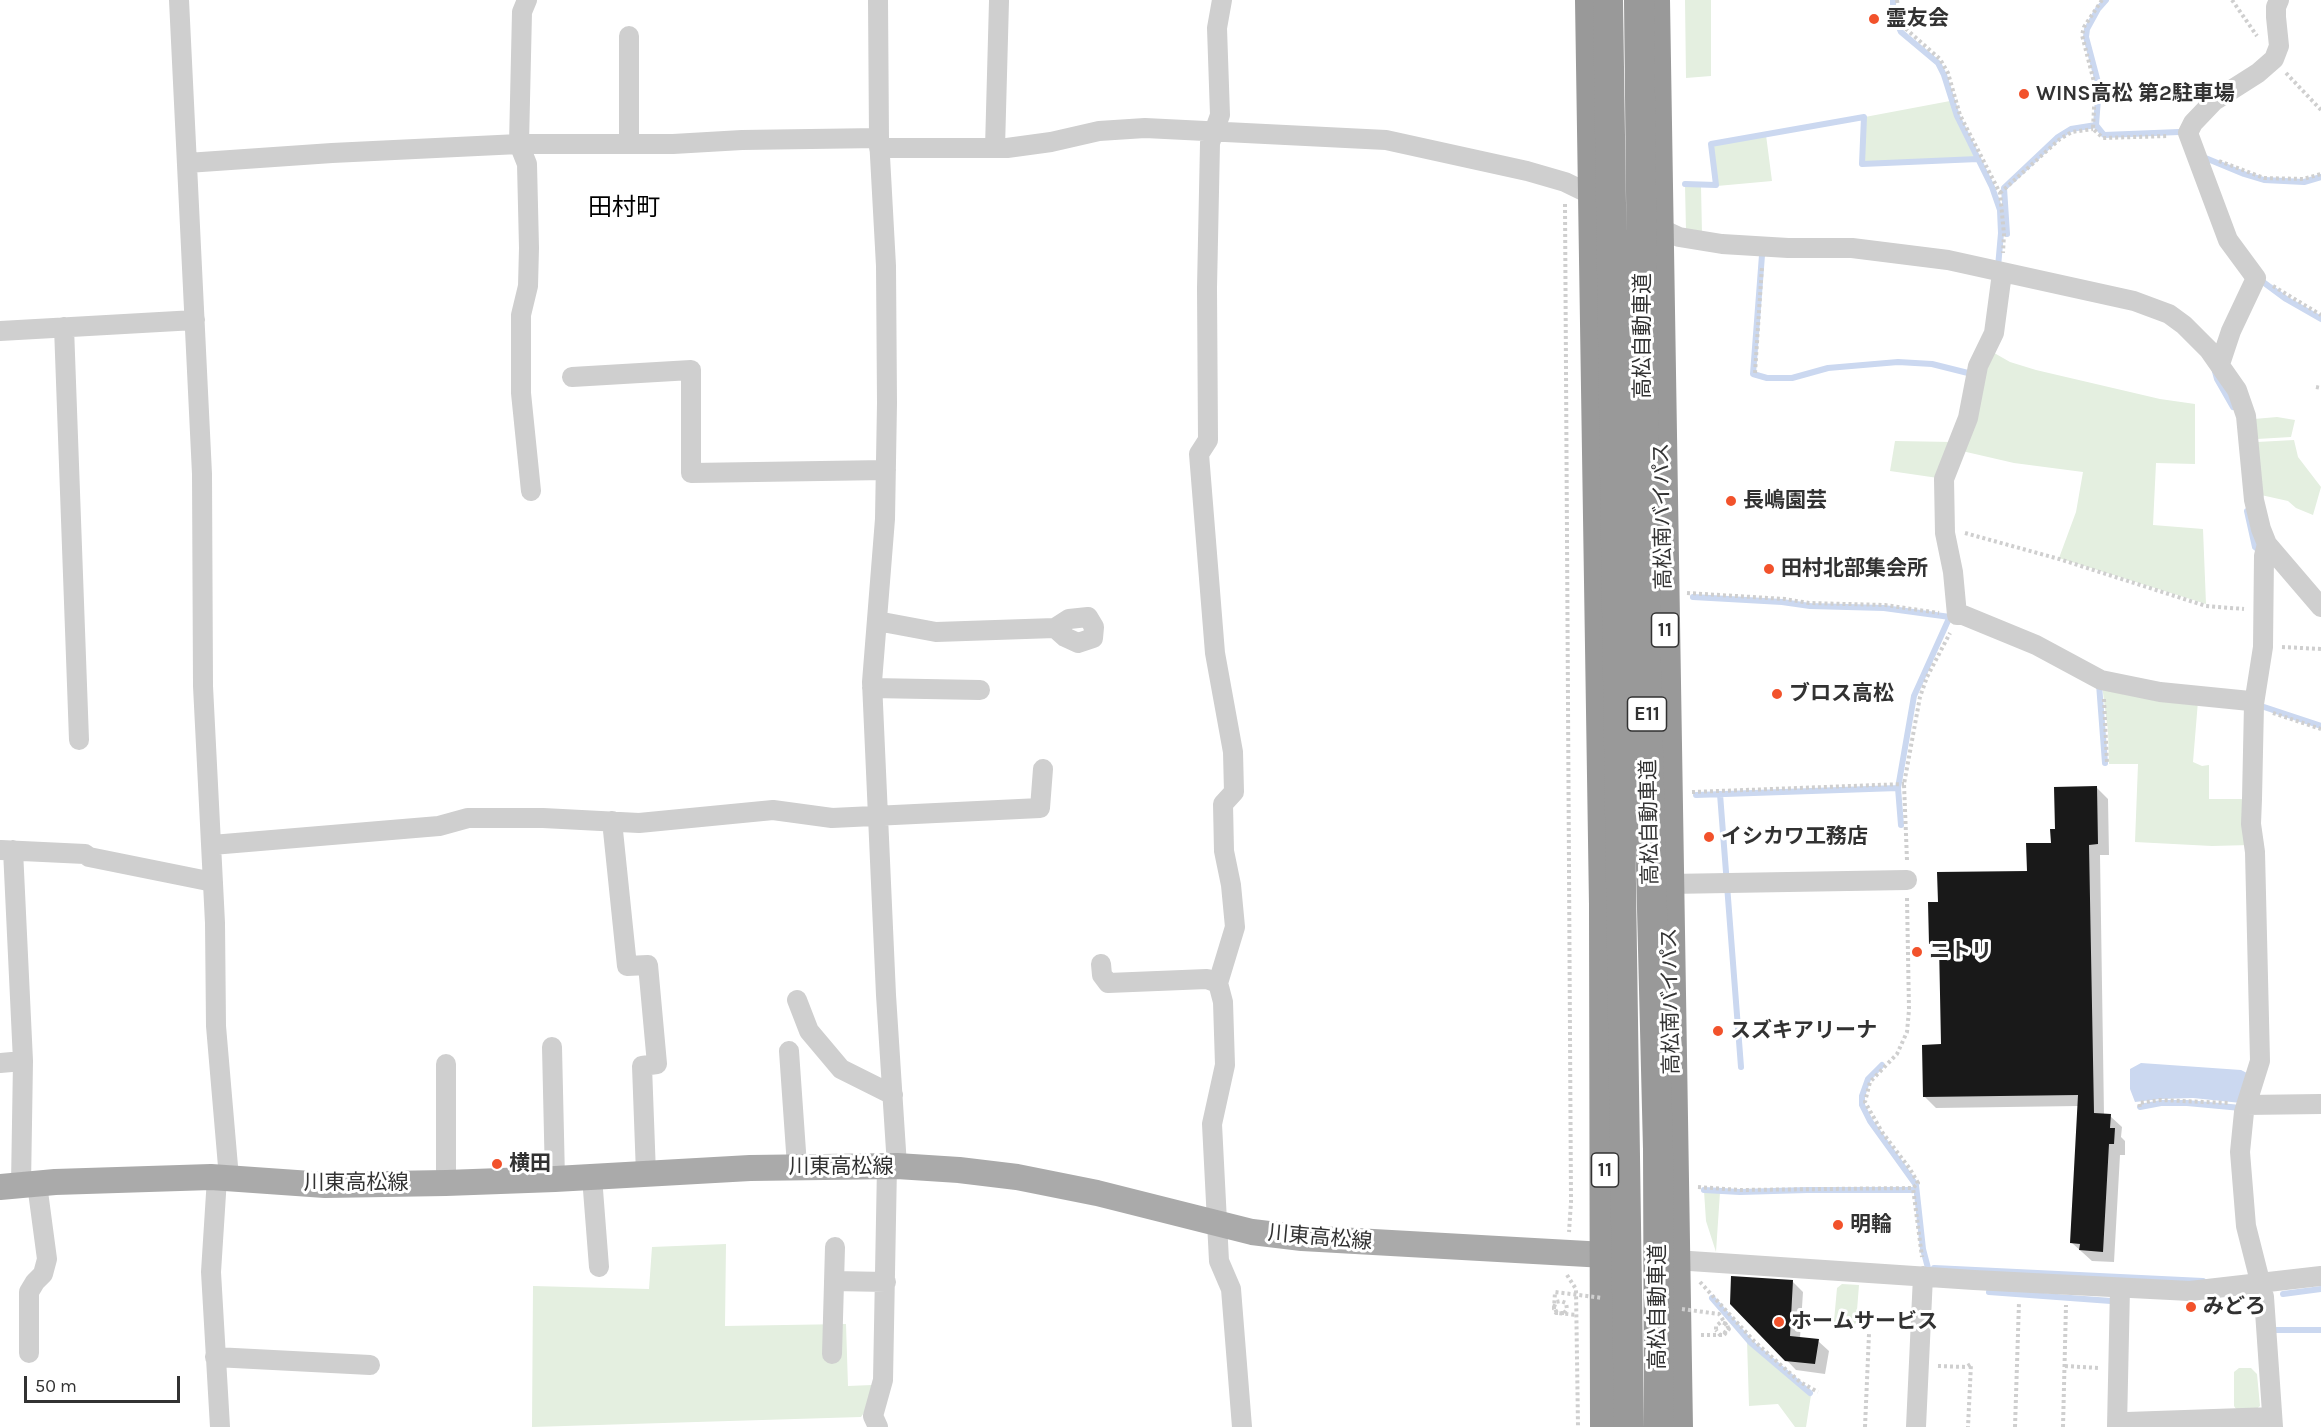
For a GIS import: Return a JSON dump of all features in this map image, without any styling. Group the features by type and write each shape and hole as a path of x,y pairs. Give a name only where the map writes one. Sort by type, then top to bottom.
{"highway":[{"name":"11","path":"1590,0 1604,904 1605,1427"},
{"name":"高松自動車道","path":"1608,0 1629,1427"},
{"name":"高松自動車道","path":"1639,0 1646,668 1658,1149 1661,1427"},
{"name":"高松南バイパス","path":"1655,0 1678,1427"},
{"name":"11","path":"1605,1255 1623,1326 1624,1427"},
{"name":"11","path":"1661,1427 1662,1326 1675,1260"}],"main road":[{"name":"川東高松線","path":"20,1185 223,1178 326,1185 446,1183 797,1166 892,1166 959,1170 1017,1177 1097,1193 1252,1232 1302,1238 1675,1260"}],"street":[{"path":"179,0 202,474 203,686 212,845 216,1026 223,1178 211,1272 220,1427"},
{"path":"527,0 522,12 519,144 527,164 530,248 528,286 521,315 521,382 531,491"},
{"path":"878,0 879,143 886,266 886,470 885,519 872,688 893,1095 883,1380 873,1416 878,1427"},
{"path":"1222,0 1217,28 1220,115 1210,143 1207,288 1208,440 1199,454 1215,653 1233,762 1234,792 1223,804 1224,851 1231,885 1235,927 1218,983 1223,1002 1225,1065 1212,1124 1219,1261 1231,1289 1242,1427"},
{"path":"2220,364 2231,331 2256,278 2228,240 2192,142 2193,123 2214,101 2274,60 2279,46 2276,17 2278,0"},
{"path":"995,148 999,1"},
{"path":"629,36 629,144"},
{"path":"187,163 519,144 879,143 995,148 1052,142 1099,131 1145,128 1386,140 1527,171 1565,182 1679,237 1722,244 1763,247 1852,248 1948,260 2134,301 2169,314 2184,325 2220,364 2237,390 2246,416 2254,500 2261,529 2267,544 2321,607"},
{"path":"2002,273 1994,333 1978,366 1968,418 1944,479 1944,528 1953,572 1957,615 1963,615 2036,645 2101,680 2160,693 2250,700 2254,704"},
{"path":"0,331 195,320"},
{"path":"64,327 79,740"},
{"path":"572,377 692,370 691,473 886,470"},
{"path":"2120,1288 2117,1366 2118,1427 2127,1422 2272,1422 2264,1297 2246,1226 2240,1152 2246,1104 2259,1061 2255,852 2251,824 2254,704 2263,646 2264,556 2267,544"},
{"path":"877,621 936,632 1055,628"},
{"path":"872,688 980,690"},
{"path":"212,845 439,826 468,818 543,818 639,823 773,810 832,818 1040,808 1043,769"},
{"path":"612,821 627,966 648,965 657,1064 642,1065 646,1174"},
{"path":"29,1353 29,1292 43,1274 47,1259 20,1185 23,1061 7,850 85,854 89,857 213,882"},
{"path":"1669,884 1907,880"},
{"path":"1101,964 1102,975 1108,983 1207,979 1218,983"},
{"path":"797,1000 809,1031 842,1069 893,1095"},
{"path":"552,1047 555,1179"},
{"path":"789,1051 797,1166"},
{"path":"0,1063 23,1061"},
{"path":"446,1064 446,1183"},
{"path":"2246,1104 2321,1104"},
{"path":"592,1177 599,1267"},
{"path":"832,1354 835,1247"},
{"path":"1675,1260 2190,1291 2321,1276"},
{"path":"1916,1427 1923,1276"},
{"path":"834,1281 886,1282"},
{"path":"215,1357 370,1365"}],"path":[{"path":"1898,0 1899,13 1906,29 1940,59 1948,73 1960,115 2000,193 2004,234 2002,273"},
{"path":"2093,129 2095,86 2082,35 2084,27 2102,0"},
{"path":"2232,0 2243,18"},
{"path":"2000,193 2060,139 2072,132 2093,129"},
{"path":"2093,129 2103,138 2180,135 2244,172 2264,178 2303,179 2321,174"},
{"path":"1565,182 1571,1178 1568,1241"},
{"path":"1755,373 1763,247"},
{"path":"2256,278 2264,279 2321,315"},
{"path":"1944,528 2059,559 2206,606 2264,611"},
{"path":"1683,593 1785,599 1809,603 1885,605 1957,615 1927,677 1920,698 1904,784 1909,1010 1907,1032 1897,1054 1870,1082 1865,1102 1882,1132 1918,1183 1913,1188 1740,1190 1695,1187"},
{"path":"2263,646 2321,649"},
{"path":"2101,680 2107,731 2107,763"},
{"path":"2254,704 2321,729"},
{"path":"1686,792 1904,784"},
{"path":"2140,1107 2139,1103 2160,1100 2246,1104"},
{"path":"1913,1188 1923,1276"},
{"path":"1566,1274 1576,1289 1578,1427"},
{"path":"1700,1281 1754,1341 1800,1382 1818,1392"},
{"path":"1554,1301 1554,1307 1554,1309 1554,1311 1556,1313 1560,1314 1563,1314 1567,1309 1566,1303 1560,1301 1554,1304 1554,1311 1560,1314 1577,1315"},
{"path":"2015,1427 2019,1301"},
{"path":"2063,1427 2066,1305"},
{"path":"1701,1335 1716,1335 1722,1335 1725,1334 1728,1328 1724,1322 1717,1324 1717,1332 1720,1335 1722,1335 1726,1334 1729,1329 1727,1324"},
{"path":"1865,1427 1869,1335"},
{"path":"1919,1365 1966,1366 1971,1364 1968,1427"},
{"path":"2064,1366 2108,1368 2117,1366"}],"green space":[{"path":"1685,0 1711,0 1711,76 1686,78"},
{"path":"1950,101 1955,117 1975,158 1863,164 1865,117"},
{"path":"1766,135 1772,181 1717,186 1712,145"},
{"path":"1685,185 1701,186 1702,234 1686,231"},
{"path":"1989,350 2010,362 2036,370 2160,399 2195,404 2195,464 2156,463 2153,525 2203,529 2206,604 2059,558 2076,512 2083,472 2014,463 1962,451"},
{"path":"2277,417 2295,420 2291,437 2257,439 2254,419"},
{"path":"2294,440 2298,457 2321,487 2313,515 2296,508 2288,501 2261,495 2257,442"},
{"path":"1895,441 1953,442 1938,478 1890,471"},
{"path":"2102,685 2198,701 2193,762 2202,766 2209,765 2209,799 2246,799 2250,845 2212,846 2135,842 2138,764 2109,764 2108,731"},
{"path":"1704,1191 1720,1192 1716,1252 1706,1221"},
{"path":"726,1244 725,1326 846,1324 848,1386 872,1385 868,1407 861,1417 532,1427 533,1286 649,1289 652,1247"},
{"path":"1842,1284 1859,1285 1856,1323 1853,1326 1837,1325 1834,1321 1837,1288"},
{"path":"1747,1340 1811,1395 1806,1427 1795,1427 1778,1404 1749,1406"},
{"path":"2239,1368 2251,1368 2257,1374 2260,1406 2254,1411 2238,1412 2234,1406 2234,1372"}],"water":[{"path":"2141,1063 2241,1070 2253,1076 2241,1103 2193,1098 2135,1102 2130,1089 2130,1069"}],"building":[{"path":"2097,786 2098,844 2089,845 2094,1113 2111,1114 2110,1128 2115,1128 2114,1144 2109,1144 2103,1252 2079,1250 2080,1244 2070,1243 2078,1095 1923,1097 1922,1045 1941,1044 1939,944 1929,944 1928,902 1938,902 1937,872 2027,871 2026,843 2051,843 2050,829 2055,829 2054,787"},
{"path":"1731,1276 1793,1280 1790,1336 1819,1339 1815,1364 1785,1361 1730,1304"}],"waterway":[{"path":"1893,0 1893,14 1901,32 1938,63 1957,116 1992,187 2000,210 2001,233 1998,267"},
{"path":"2106,0 2087,29 2086,37 2099,86 2096,125 2104,135 2179,132"},
{"path":"1685,184 1716,185 1711,144 1864,117 1862,164 1978,159"},
{"path":"2007,234 2004,188 2058,137 2071,129 2096,125"},
{"path":"2203,157 2264,180 2304,182 2321,177"},
{"path":"1762,255 1753,374 1767,378 1792,378 1828,368 1898,362 1932,364 1972,374"},
{"path":"2259,279 2286,299 2321,319"},
{"path":"2214,368 2217,379 2233,407"},
{"path":"2247,511 2255,547 2261,552"},
{"path":"1693,597 1782,602 1810,606 1884,608 1950,617"},
{"path":"1901,825 1898,788 1914,696 1951,614"},
{"path":"2099,684 2105,763"},
{"path":"2258,705 2321,726"},
{"path":"1696,795 1898,788"},
{"path":"1720,794 1741,1067"},
{"path":"1882,1065 1868,1079 1862,1096 1862,1105 1870,1121 1916,1185 1923,1249 1928,1268"},
{"path":"2140,1107 2161,1103 2187,1103 2241,1108"},
{"path":"1704,1190 1740,1192 1916,1190"},
{"path":"1934,1268 2203,1281"},
{"path":"2283,1294 2321,1289"},
{"path":"1989,1292 2111,1301"},
{"path":"1712,1298 1751,1343 1810,1393"},
{"path":"2275,1330 2321,1330"}],"place":[{"name":"霊友会","path":"1874,19"},
{"name":"WINS高松 第2駐車場","path":"2024,94"},
{"name":"長嶋園芸","path":"1731,501"},
{"name":"田村北部集会所","path":"1769,569"},
{"name":"ブロス高松","path":"1777,694"},
{"name":"イシカワ工務店","path":"1709,837"},
{"name":"ニトリ","path":"1917,952"},
{"name":"スズキアリーナ","path":"1718,1031"},
{"name":"横田","path":"497,1164"},
{"name":"明輪","path":"1838,1225"},
{"name":"みどろ","path":"2191,1307"},
{"name":"ホームサービス","path":"1779,1322"}],"district":[{"name":"田村町","path":"624,208"}]}
